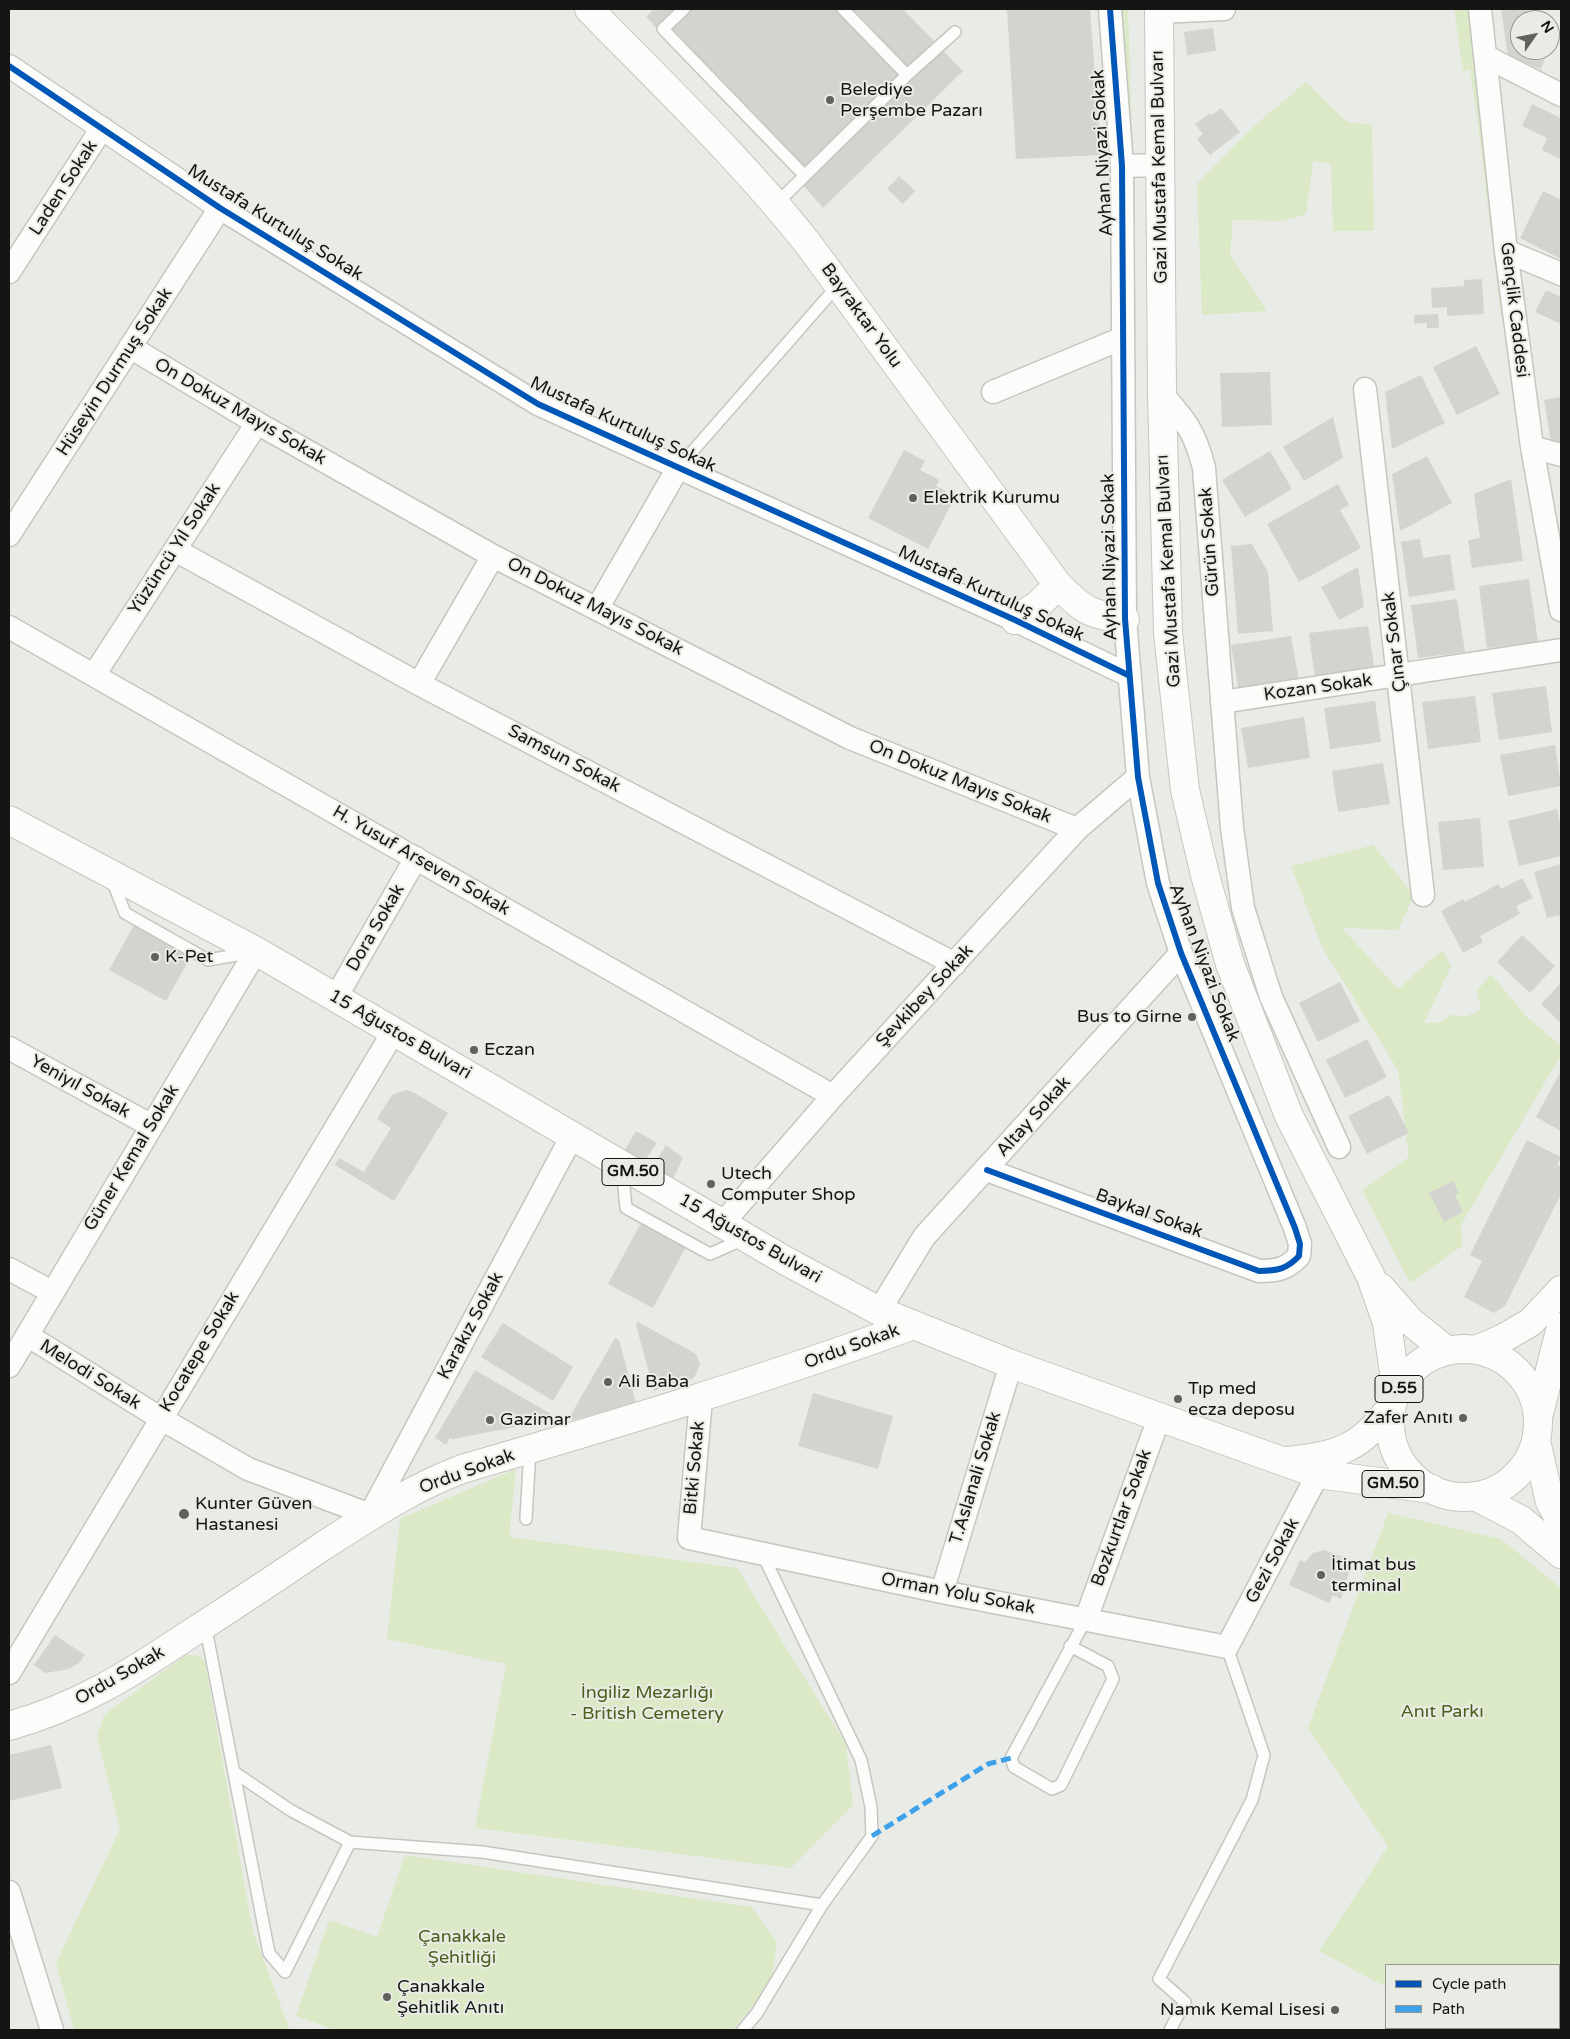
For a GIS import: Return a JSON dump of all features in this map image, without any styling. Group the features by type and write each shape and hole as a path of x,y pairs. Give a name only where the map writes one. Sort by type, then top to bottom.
{"main road":[{"name":"Bayraktar Yolu","path":"589,9 714,136 776,204 838,284 1058,585 1080,607 1100,616 1125,619"},
{"name":"Gazi Mustafa Kemal Bulvarı","path":"1159,10 1162,394 1168,633 1185,790 1205,875 1230,964 1289,1116 1371,1277 1390,1333 1394,1401"},
{"path":"1015,620 1038,605 1058,585"},
{"name":"15 Ağustos Bulvari","path":"9,820 256,951 832,1288 879,1311 911,1326 1011,1364 1318,1474 1432,1489"},
{"name":"Gazi Mustafa Kemal Bulvarı","path":"1371,1277 1411,1322 1447,1351"},
{"name":"D.55","path":"1476,1350 1502,1339 1530,1322 1561,1290"},
{"name":"Ordu Sokak","path":"9,1726 40,1717 78,1702 122,1679 370,1516 431,1481 530,1449 701,1399 911,1326"},
{"name":"D.55","path":"1537,1429 1535,1401 1528,1386 1518,1373 1492,1354 1476,1350 1447,1351 1430,1357 1415,1367 1403,1381 1394,1401 1390,1422 1392,1439 1406,1468 1418,1480 1432,1489 1460,1497 1475,1496 1492,1491 1507,1483 1520,1471 1530,1457 1537,1429 1561,1327"},
{"name":"15 Ağustos Bulvari","path":"1286,1461 1330,1454 1351,1447 1376,1428 1394,1401"},
{"path":"1537,1429 1550,1502 1561,1522"},
{"path":"1475,1496 1521,1520 1561,1554"}],"street":[{"name":"Ayhan Niyazi Sokak","path":"1110,9 1122,166 1125,619 1128,675 1138,777 1158,883 1181,953 1295,1228 1300,1244 1299,1256"},
{"path":"1159,10 1209,9"},
{"name":"Gençlik Caddesi","path":"1480,9 1487,57 1506,251 1532,447 1561,610"},
{"path":"1487,57 1561,95"},
{"name":"Mustafa Kurtuluş Sokak","path":"9,66 220,208 538,404 1015,620 1128,675"},
{"name":"Laden Sokak","path":"9,272 102,128"},
{"path":"1122,166 1161,165"},
{"name":"Hüseyin Durmuş Sokak","path":"9,535 220,208"},
{"path":"1506,251 1561,274"},
{"path":"993,392 1124,338"},
{"name":"On Dokuz Mayıs Sokak","path":"130,347 257,423 493,556 598,607 850,738 1077,829"},
{"name":"Çınar Sokak","path":"1365,389 1423,895"},
{"name":"Gürün Sokak","path":"1162,394 1186,420 1197,441 1204,468 1232,828 1243,908 1270,997 1339,1147"},
{"name":"Yüzüncü Yıl Sokak","path":"94,676 257,423"},
{"path":"1532,447 1561,455"},
{"path":"598,607 678,468"},
{"name":"Samsun Sokak","path":"176,550 419,684 955,964"},
{"path":"419,684 493,556"},
{"name":"H. Yusuf Arseven Sokak","path":"9,627 833,1096"},
{"name":"Kozan Sokak","path":"1222,702 1561,650"},
{"name":"Şevkibey Sokak","path":"722,1224 833,1096 1077,829 1138,777"},
{"name":"Dora Sokak","path":"336,997 416,858"},
{"name":"Güner Kemal Sokak","path":"9,1366 256,951"},
{"name":"Altay Sokak","path":"879,1311 924,1237 987,1170 1181,953"},
{"name":"Kocatepe Sokak","path":"9,1673 160,1418 394,1031"},
{"name":"Yeniyıl Sokak","path":"9,1048 152,1126"},
{"name":"Karakız Sokak","path":"370,1516 572,1136"},
{"name":"Baykal Sokak","path":"987,1170 1259,1271 1278,1271 1291,1264 1299,1256"},
{"path":"9,1269 52,1292"},
{"name":"Melodi Sokak","path":"27,1335 160,1418 248,1469 370,1516"},
{"name":"T.Aslanali Sokak","path":"942,1592 1011,1364"},
{"name":"Bitki Sokak","path":"689,1538 701,1399"},
{"name":"Bozkurtlar Sokak","path":"1086,1619 1158,1418"},
{"name":"Gezi Sokak","path":"1227,1647 1318,1474"},
{"name":"Orman Yolu Sokak","path":"689,1538 942,1592 1227,1647"},
{"path":"9,1892 52,2030"}],"lane":[{"path":"684,9 663,29 804,175"},
{"path":"843,9 907,75"},
{"path":"776,204 907,75 955,32"},
{"path":"678,468 838,284"},
{"path":"622,1165 626,1208 710,1254 747,1238"},
{"path":"526,1519 530,1449"},
{"path":"743,2030 757,2013 822,1906 872,1836 871,1807 860,1760 762,1553"},
{"path":"1070,1646 1108,1666 1113,1679 1061,1785 1052,1789 1014,1767 1011,1758 1070,1646 1086,1619"},
{"path":"206,1624 268,1953 285,1972 350,1842"},
{"path":"1170,2030 1185,2002 1160,1978 1252,1800 1264,1755 1227,1647"},
{"path":"234,1772 290,1810 350,1842 482,1852 822,1906"}],"green space":[{"path":"1120,9 1128,9 1132,129 1127,135"},
{"path":"1454,9 1471,9 1507,299 1501,317 1470,69 1463,71"},
{"path":"1306,82 1347,122 1372,125 1374,231 1333,231 1331,164 1313,161 1306,214 1282,221 1233,220 1230,255 1267,311 1202,315 1197,184 1253,127"},
{"path":"1373,845 1414,895 1398,930 1342,928 1398,989 1442,950 1451,966 1424,1023 1440,1023 1450,1015 1467,1016 1481,1010 1477,991 1491,974 1526,1016 1561,1046 1561,1055 1461,1225 1462,1246 1410,1283 1362,1190 1409,1157 1398,1070 1322,947 1291,866"},
{"name":"İngiliz Mezarlığı - British Cemetery","path":"516,1469 509,1537 737,1568 846,1745 853,1805 791,1868 475,1828 506,1664 387,1639 400,1519"},
{"name":"Anıt Parkı","path":"1388,1513 1501,1539 1561,1588 1560,2006 1560,1964 1385,1964 1385,1986 1319,1951 1388,1846 1308,1728"},
{"path":"186,1655 197,1655 205,1662 253,1932 290,2030 74,2030 56,1963 120,1829 97,1737 104,1715"},
{"name":"Çanakkale Şehitliği","path":"405,1855 751,1907 777,1942 771,1984 733,2030 335,2030 296,2016 329,1920 377,1937"},
{"path":"1466,2029 1552,2029 1552,2030"}],"building":[{"name":"Belediye Perşembe Pazarı","path":"654,9 903,9 963,71 823,208 753,128 646,17"},
{"path":"1007,9 1090,9 1101,155 1016,159"},
{"path":"1501,9 1529,9 1510,10 1510,57 1508,56"},
{"path":"1213,28 1216,51 1187,55 1184,32"},
{"path":"1518,60 1544,60 1541,69"},
{"path":"1532,104 1561,118 1560,159 1542,150 1547,138 1522,126"},
{"path":"1221,108 1240,132 1210,155 1197,139 1203,134 1195,124 1210,113 1212,115"},
{"path":"899,176 915,191 903,204 887,189"},
{"path":"1543,191 1561,200 1561,259 1520,238"},
{"path":"1482,279 1484,314 1447,316 1447,307 1432,308 1431,288 1464,286 1464,280"},
{"path":"1546,290 1561,297 1561,324 1535,312"},
{"path":"1438,314 1439,328 1427,328 1427,323 1414,324 1414,315"},
{"path":"1476,346 1500,394 1457,415 1433,367"},
{"path":"1270,372 1272,425 1222,427 1220,373"},
{"path":"1421,375 1445,423 1392,449 1385,392"},
{"path":"1561,397 1561,450 1552,448 1544,400"},
{"path":"1333,417 1343,458 1304,481 1283,447"},
{"name":"Elektrik Kurumu","path":"904,450 925,461 920,470 939,480 936,486 946,491 943,496 953,501 928,549 868,518"},
{"path":"1270,451 1292,489 1245,517 1222,480"},
{"path":"1427,456 1452,503 1400,531 1392,474"},
{"path":"1511,479 1523,561 1472,568 1468,540 1480,538 1474,494"},
{"path":"1338,484 1349,505 1340,510 1361,548 1299,582 1267,524"},
{"path":"1420,539 1423,558 1450,554 1455,590 1409,597 1401,542"},
{"path":"1252,544 1268,572 1273,631 1238,634 1231,546"},
{"path":"1358,567 1364,607 1339,620 1321,587"},
{"path":"1529,579 1538,642 1487,648 1479,586"},
{"path":"1457,599 1465,652 1418,658 1411,605"},
{"path":"1368,626 1375,673 1315,680 1309,633"},
{"path":"1291,636 1299,682 1239,692 1231,645"},
{"path":"1546,686 1552,732 1499,740 1492,693"},
{"path":"1475,696 1481,742 1428,749 1422,702"},
{"path":"1375,701 1381,742 1330,749 1324,708"},
{"path":"1304,717 1310,758 1248,768 1241,728"},
{"path":"1555,745 1561,786 1508,796 1500,755"},
{"path":"1383,763 1390,804 1338,812 1332,771"},
{"path":"1557,809 1561,827 1561,856 1519,866 1508,821"},
{"path":"1480,818 1484,867 1443,870 1438,822"},
{"path":"1561,864 1561,922 1559,915 1547,918 1534,872"},
{"path":"1522,878 1533,898 1516,906 1520,914 1480,936 1483,942 1463,953 1441,911 1463,899 1465,902 1498,884 1501,889"},
{"path":"134,925 191,956 166,1001 109,970"},
{"path":"1522,935 1555,966 1530,993 1497,962"},
{"path":"1340,982 1360,1021 1318,1042 1299,1003"},
{"path":"1561,983 1561,1023 1541,1004"},
{"path":"1367,1039 1387,1077 1345,1098 1326,1060"},
{"path":"1561,1071 1561,1131 1536,1117"},
{"path":"406,1090 413,1092 448,1113 394,1201 335,1165 339,1158 364,1172 391,1128 377,1119 392,1095"},
{"path":"1389,1095 1409,1133 1367,1154 1348,1116"},
{"path":"636,1131 657,1143 643,1163 624,1151"},
{"path":"1527,1140 1561,1157 1557,1165 1561,1167 1561,1194 1505,1306 1494,1313 1464,1297 1482,1261 1470,1255"},
{"path":"666,1145 683,1158 670,1185 649,1173"},
{"path":"1453,1181 1459,1193 1455,1195 1463,1212 1444,1222 1429,1193"},
{"path":"641,1223 686,1247 653,1308 608,1284"},
{"path":"638,1322 696,1354 700,1364 694,1378 654,1391 636,1325"},
{"path":"503,1323 573,1367 553,1401 481,1357"},
{"path":"615,1338 619,1340 636,1403 573,1420 569,1418"},
{"path":"475,1370 551,1414 545,1425 537,1421 536,1423 453,1439 450,1438 446,1445 435,1438"},
{"path":"813,1393 893,1416 878,1469 798,1446"},
{"name":"İtimat bus terminal","path":"1324,1550 1341,1556 1349,1572 1341,1599 1333,1595 1329,1603 1289,1585 1300,1560 1305,1562 1313,1553"},
{"path":"55,1635 85,1655 79,1663 69,1669 45,1673 34,1665"},
{"path":"51,1745 62,1788 9,1801 9,1755"}],"marked path":[{"path":"872,1836 988,1764 1011,1758"}],"cycle path":[{"path":"987,1170 1259,1271 1281,1268 1290,1264 1299,1256 1300,1244 1295,1228 1181,953 1158,883 1138,777 1125,619 1122,166 1110,9"},
{"path":"9,66 220,208 538,404 1015,620 1128,675"}],"place":[{"name":"Belediye Perşembe Pazarı","path":"830,100"},
{"name":"Elektrik Kurumu","path":"913,498"},
{"name":"K-Pet","path":"155,957"},
{"name":"Bus to Girne","path":"1192,1017"},
{"name":"Eczan","path":"474,1050"},
{"name":"Utech Computer Shop","path":"711,1184"},
{"name":"Ali Baba","path":"608,1382"},
{"name":"Tıp med ecza deposu","path":"1178,1399"},
{"name":"Zafer Anıtı","path":"1463,1418"},
{"name":"Gazimar","path":"490,1420"},
{"name":"Kunter Güven Hastanesi","path":"184,1514"},
{"name":"İtimat bus terminal","path":"1321,1575"},
{"name":"Çanakkale Şehitlik Anıtı","path":"387,1997"},
{"name":"Namık Kemal Lisesi","path":"1335,2010"}]}
